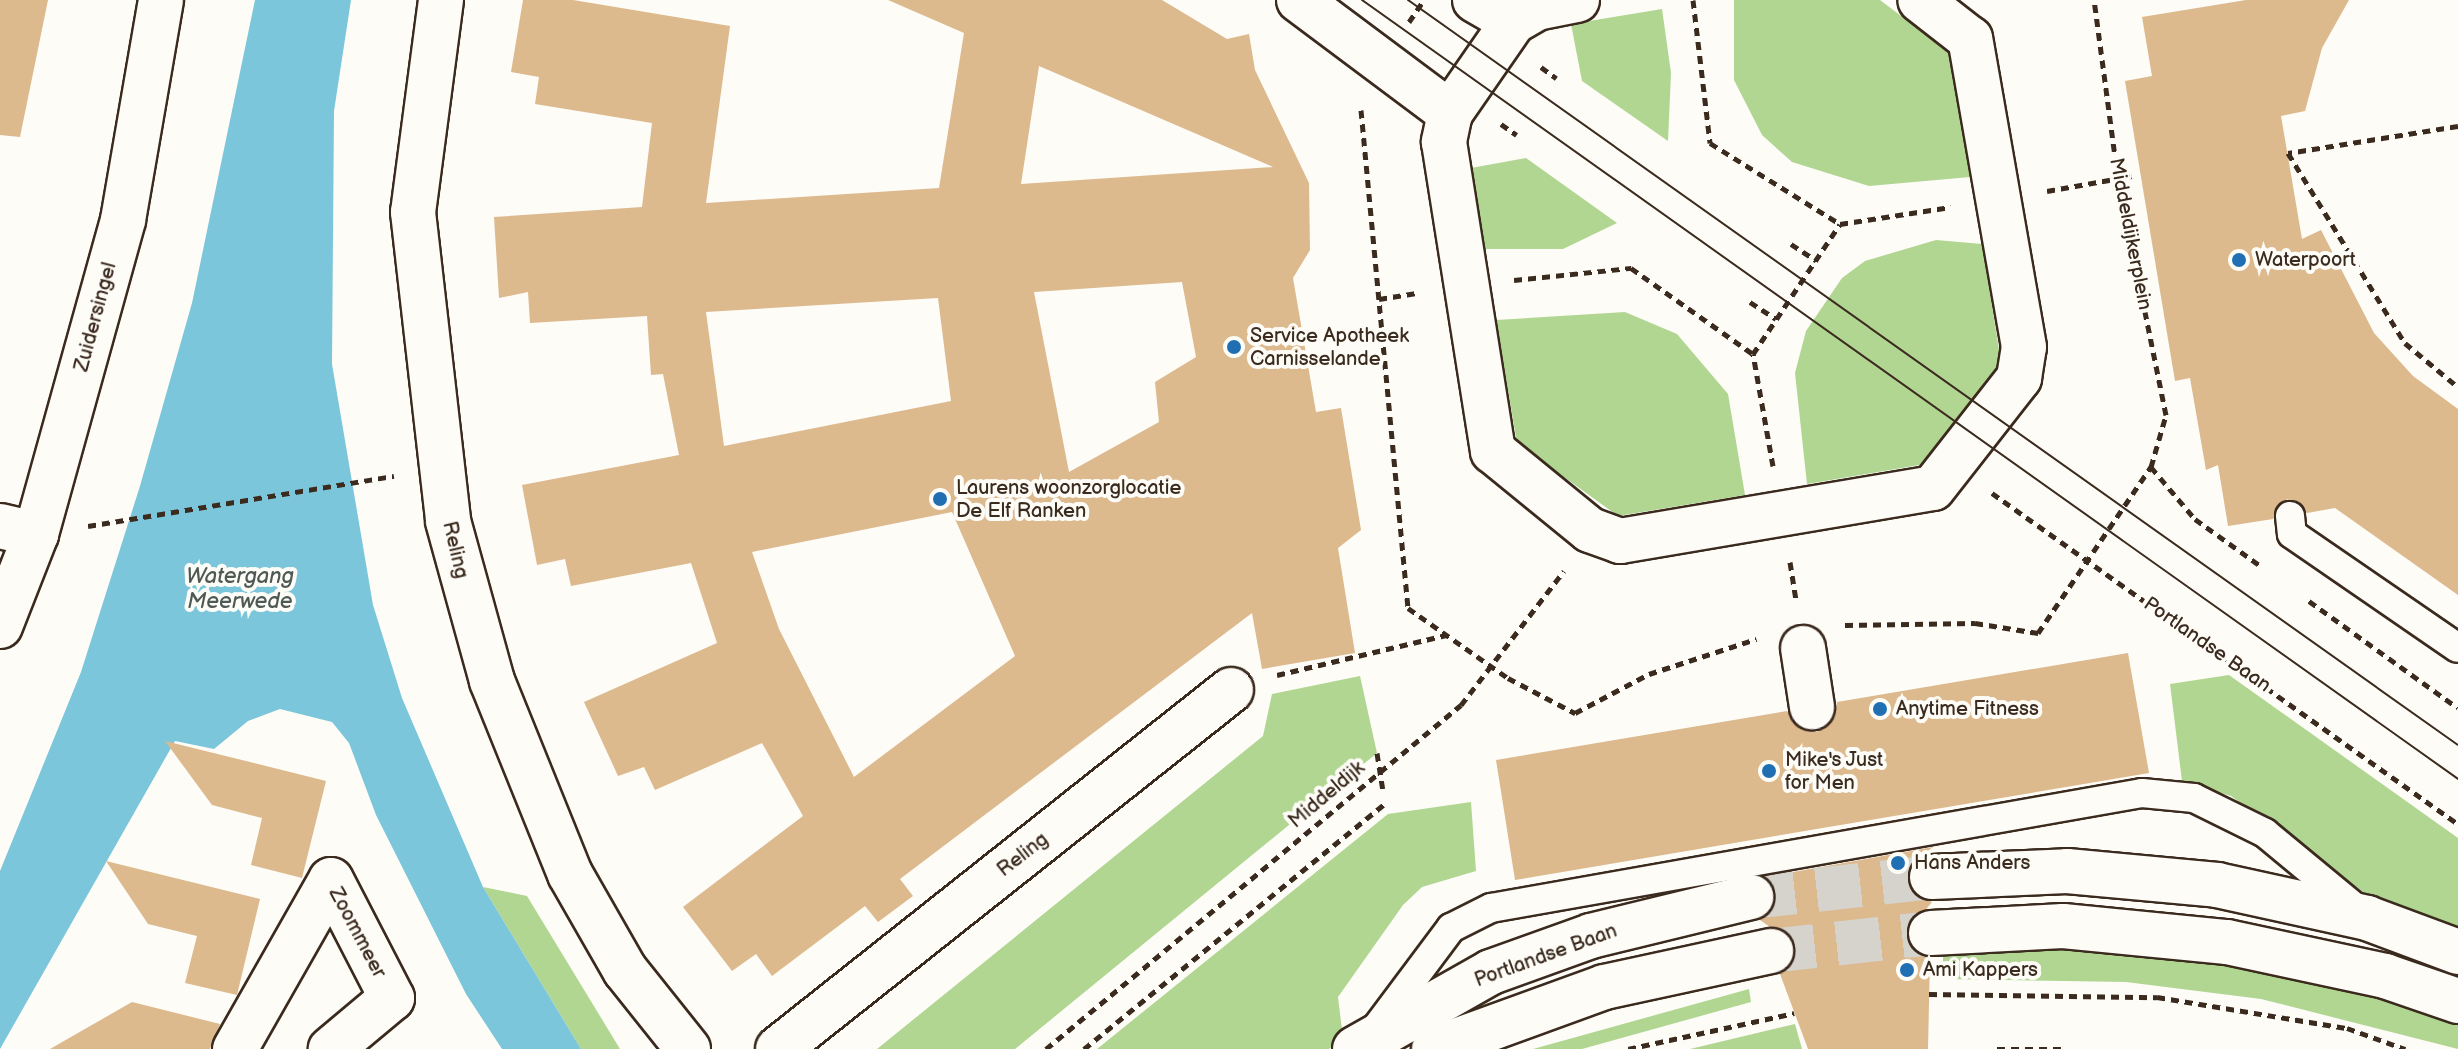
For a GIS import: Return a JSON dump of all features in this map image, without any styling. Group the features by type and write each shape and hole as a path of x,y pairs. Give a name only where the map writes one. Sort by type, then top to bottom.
{"street":[{"name":"Zuidersingel","path":"0,626 18,530 123,220 161,0"},
{"name":"Reling","path":"441,0 416,154 413,261 451,534 496,693 570,874 625,970 688,1049"},
{"path":"1299,0 1450,113"},
{"path":"1475,0 1513,22"},
{"path":"1577,0 1537,8 1513,22 1450,113 1444,142 1493,451 1590,530 1620,541 1781,511 1933,488 1956,467 2019,378 2024,347 1970,39 1920,0"},
{"path":"1803,648 1812,707"},
{"name":"Reling","path":"778,1049 1246,684"},
{"path":"1932,877 2067,871 2217,885 2367,918 2458,952"},
{"name":"Zoommeer","path":"235,1049 331,880 392,998 331,1049"},
{"name":"Portlandse Baan","path":"1363,1042 1491,972 1577,941 1751,897"},
{"path":"1931,933 2063,926 2227,942 2385,976 2458,1001"},
{"path":"1434,1049 1604,987 1771,951"}],"lane":[{"path":"2290,516 2292,534 2458,648"},
{"path":"1363,1042 1451,928 1491,908 2142,793 2194,798 2265,833 2367,918"}],"path":[{"path":"1693,0 1710,143 1840,224 2132,176"},
{"name":"Middeldijkerplein","path":"2094,0 2118,179 2166,415 2151,467"},
{"path":"2458,126 2288,153 2336,224 2364,286 2405,343 2458,387"},
{"path":"1781,511 1753,354 1840,224"},
{"path":"1791,244 1816,260"},
{"path":"1379,299 1467,284 1631,268 1753,354"},
{"path":"1750,302 1776,319"},
{"name":"Portlandse Baan","path":"1956,467 2458,824"},
{"path":"112,523 362,481"},
{"name":"Middeldijk","path":"1046,1049 1380,772 1494,668 1590,530"},
{"path":"1246,684 1447,635"},
{"path":"1377,753 1383,789"},
{"path":"1084,1049 1386,803"},
{"path":"1929,994 2157,997 2347,1028 2405,1049"},
{"path":"1628,1049 1794,1013"},
{"path":"1997,1049 2062,1049"}],"green space":[{"path":"1734,0 1880,0 1949,52 1970,177 1869,186 1792,162 1762,135 1734,80"},
{"path":"1662,9 1671,73 1668,141 1582,81 1571,24"},
{"path":"1526,158 1617,223 1563,249 1484,249 1471,168"},
{"path":"1936,240 1982,244 2001,362 1931,463 1807,484 1795,373 1806,331 1842,278 1865,261"},
{"path":"1625,312 1677,334 1728,394 1745,495 1618,516 1517,443 1496,320"},
{"path":"2229,675 2458,838 2458,939 2391,912 2231,796 2182,781 2170,684"},
{"path":"1360,676 1377,753 1015,1049 877,1049 1263,736 1272,694"},
{"path":"1471,802 1476,871 1422,887 1403,905 1338,997 1343,1038 1329,1049 1097,1049 1388,814"},
{"path":"483,887 527,896 620,1049 581,1049"},
{"path":"1943,944 2177,951 2458,1012 2458,1049 2261,999 2126,982 1943,979"},
{"path":"1749,989 1751,1002 1582,1049 1533,1049"},
{"path":"1795,1024 1802,1049 1690,1049"}],"water":[{"name":"Watergang Meerwede","path":"255,0 351,0 334,111 332,364 373,605 402,698 483,887 581,1049 502,1049 466,994 376,815 349,743 332,722 280,709 248,721 214,749 175,741 0,1049 0,871 81,672 140,486 192,303"}],"building":[{"path":"0,0 48,0 20,137 0,135"},
{"name":"Laurens woonzorglocatie De Elf Ranken","path":"523,0 573,0 730,26 706,203 939,188 964,33 888,0 1162,0 1227,39 1249,34 1255,70 1309,183 1310,250 1293,278 1316,412 1341,408 1361,530 1338,548 1355,653 1262,669 1252,613 900,879 913,896 878,922 865,906 772,976 756,954 732,971 683,907 803,816 762,743 655,790 644,767 618,776 584,702 717,643 691,563 571,586 565,559 537,565 522,485 679,455 663,374 651,375 647,316 530,323 528,292 499,298 494,217 642,207 652,123 535,104 539,77 511,72","holes":["1039,66 1273,167 1021,184","1182,282 1196,357 1155,382 1159,422 1069,472 1034,292","938,298 951,401 724,446 706,312","952,512 1015,656 854,777 779,629 752,552"]},
{"path":"2246,0 2349,0 2322,48 2305,111 2281,116 2302,239 2321,230 2374,333 2413,376 2458,409 2458,595 2335,508 2307,513 2287,499 2273,519 2228,526 2218,465 2206,470 2190,378 2175,381 2125,81 2152,76 2142,17"},
{"path":"2128,653 2149,773 1515,880 1496,760 1787,711 1802,730 1817,732 1835,717 1837,702"},
{"path":"165,741 326,781 302,878 251,865 262,818 212,805"},
{"path":"1933,847 1910,865 1907,877 1911,891 1932,902 1906,934 1911,947 1930,958 1928,1049 1808,1049 1780,974 1794,959 1795,945 1760,920 1775,903 1765,877"},
{"path":"106,861 260,899 237,995 185,983 197,936 148,924"},
{"path":"132,1002 220,1024 210,1049 50,1049"}],"tunnel":[{"path":"1751,897 1932,877"},
{"path":"1771,951 1931,933"}],"tram line":[{"path":"1362,0 2458,779"},
{"path":"1408,0 2458,745"}],"place":[{"name":"Waterpoort","path":"2239,260"},
{"name":"Service Apotheek Carnisselande","path":"1234,347"},
{"name":"Laurens woonzorglocatie De Elf Ranken","path":"940,499"},
{"name":"Anytime Fitness","path":"1880,709"},
{"name":"Mike's Just for Men","path":"1769,771"},
{"name":"Hans Anders","path":"1898,863"},
{"name":"Ami Kappers","path":"1907,970"}]}
